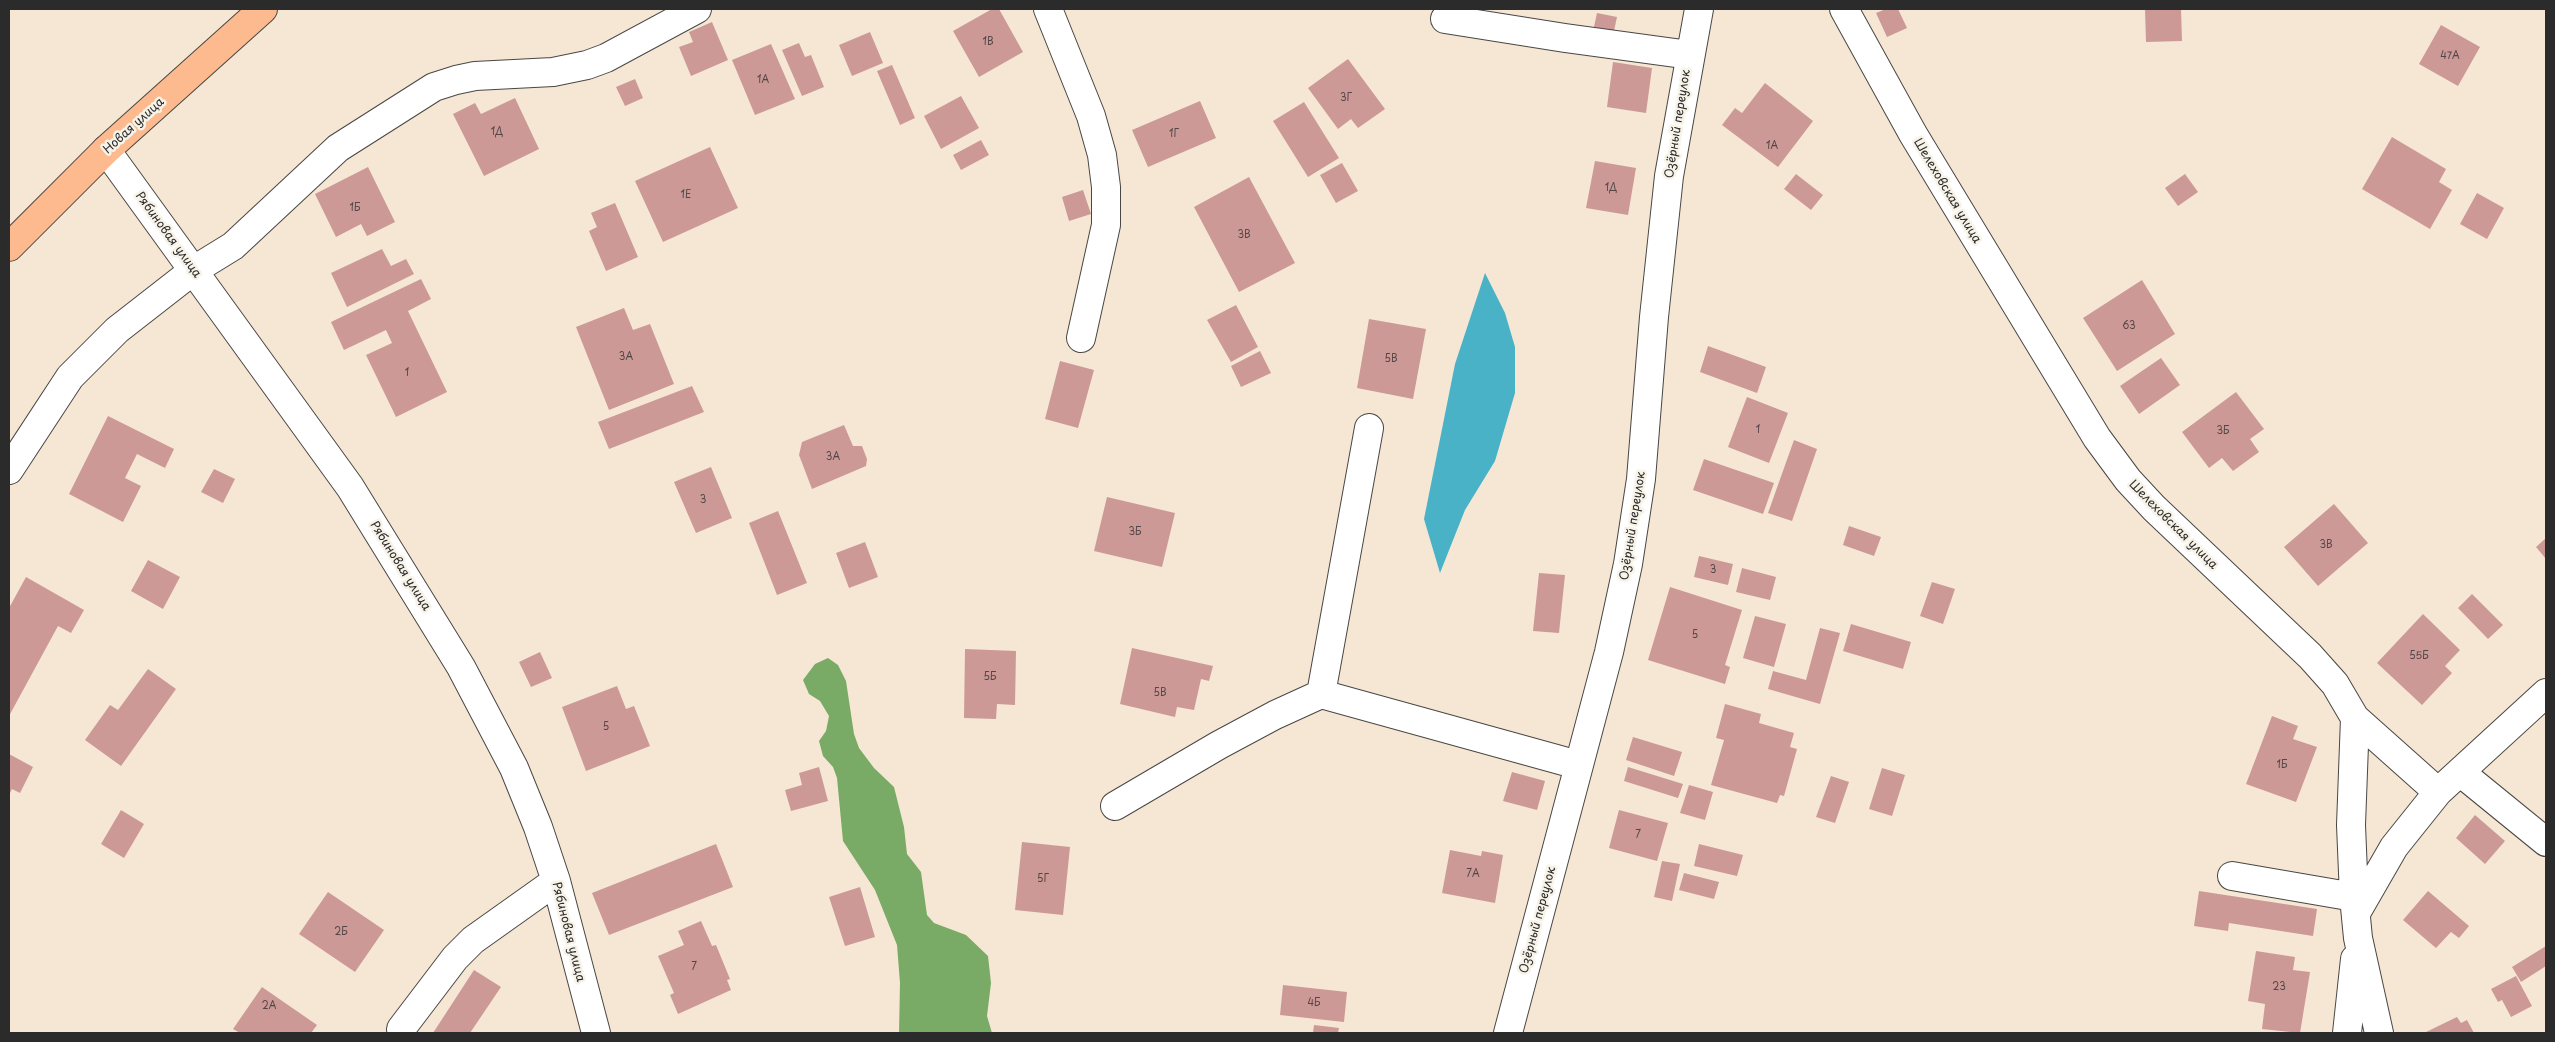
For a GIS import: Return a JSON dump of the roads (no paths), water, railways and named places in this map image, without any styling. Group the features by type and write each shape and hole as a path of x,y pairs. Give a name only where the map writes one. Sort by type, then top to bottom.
{"main road":[{"name":"Новая улица","path":"9,247 106,150 263,9"}],"street":[{"path":"9,470 70,377 117,330 194,270 233,246 338,148 434,87 475,76 553,72 587,66 606,58 697,9"},
{"path":"1048,9 1091,116 1102,156 1106,187 1106,225 1081,338"},
{"name":"Озёрный переулок","path":"1508,1033 1578,765 1610,652 1628,564 1641,479 1654,317 1668,185 1699,9"},
{"name":"Шелеховская улица","path":"1844,9 1913,134 2097,438 2128,480 2154,508 2310,656 2335,684 2355,718"},
{"path":"1445,19 1690,55"},
{"name":"Рябиновая улица","path":"106,150 350,487 461,667 514,768 538,827 556,881 596,1033"},
{"path":"1321,694 1369,428"},
{"path":"2379,1033 2356,916 2394,848 2438,792 2546,693"},
{"path":"1115,806 1219,745 1275,715 1321,694 1578,765"},
{"path":"2355,718 2438,792"},
{"path":"2347,1033 2356,916 2351,825 2355,718"},
{"path":"2460,772 2546,842"},
{"path":"2232,876 2356,916"},
{"path":"401,1029 455,958 473,940 556,881"}],"water":[{"path":"1485,273 1505,313 1515,347 1515,393 1495,461 1465,510 1440,573 1424,519 1455,364"}]}
